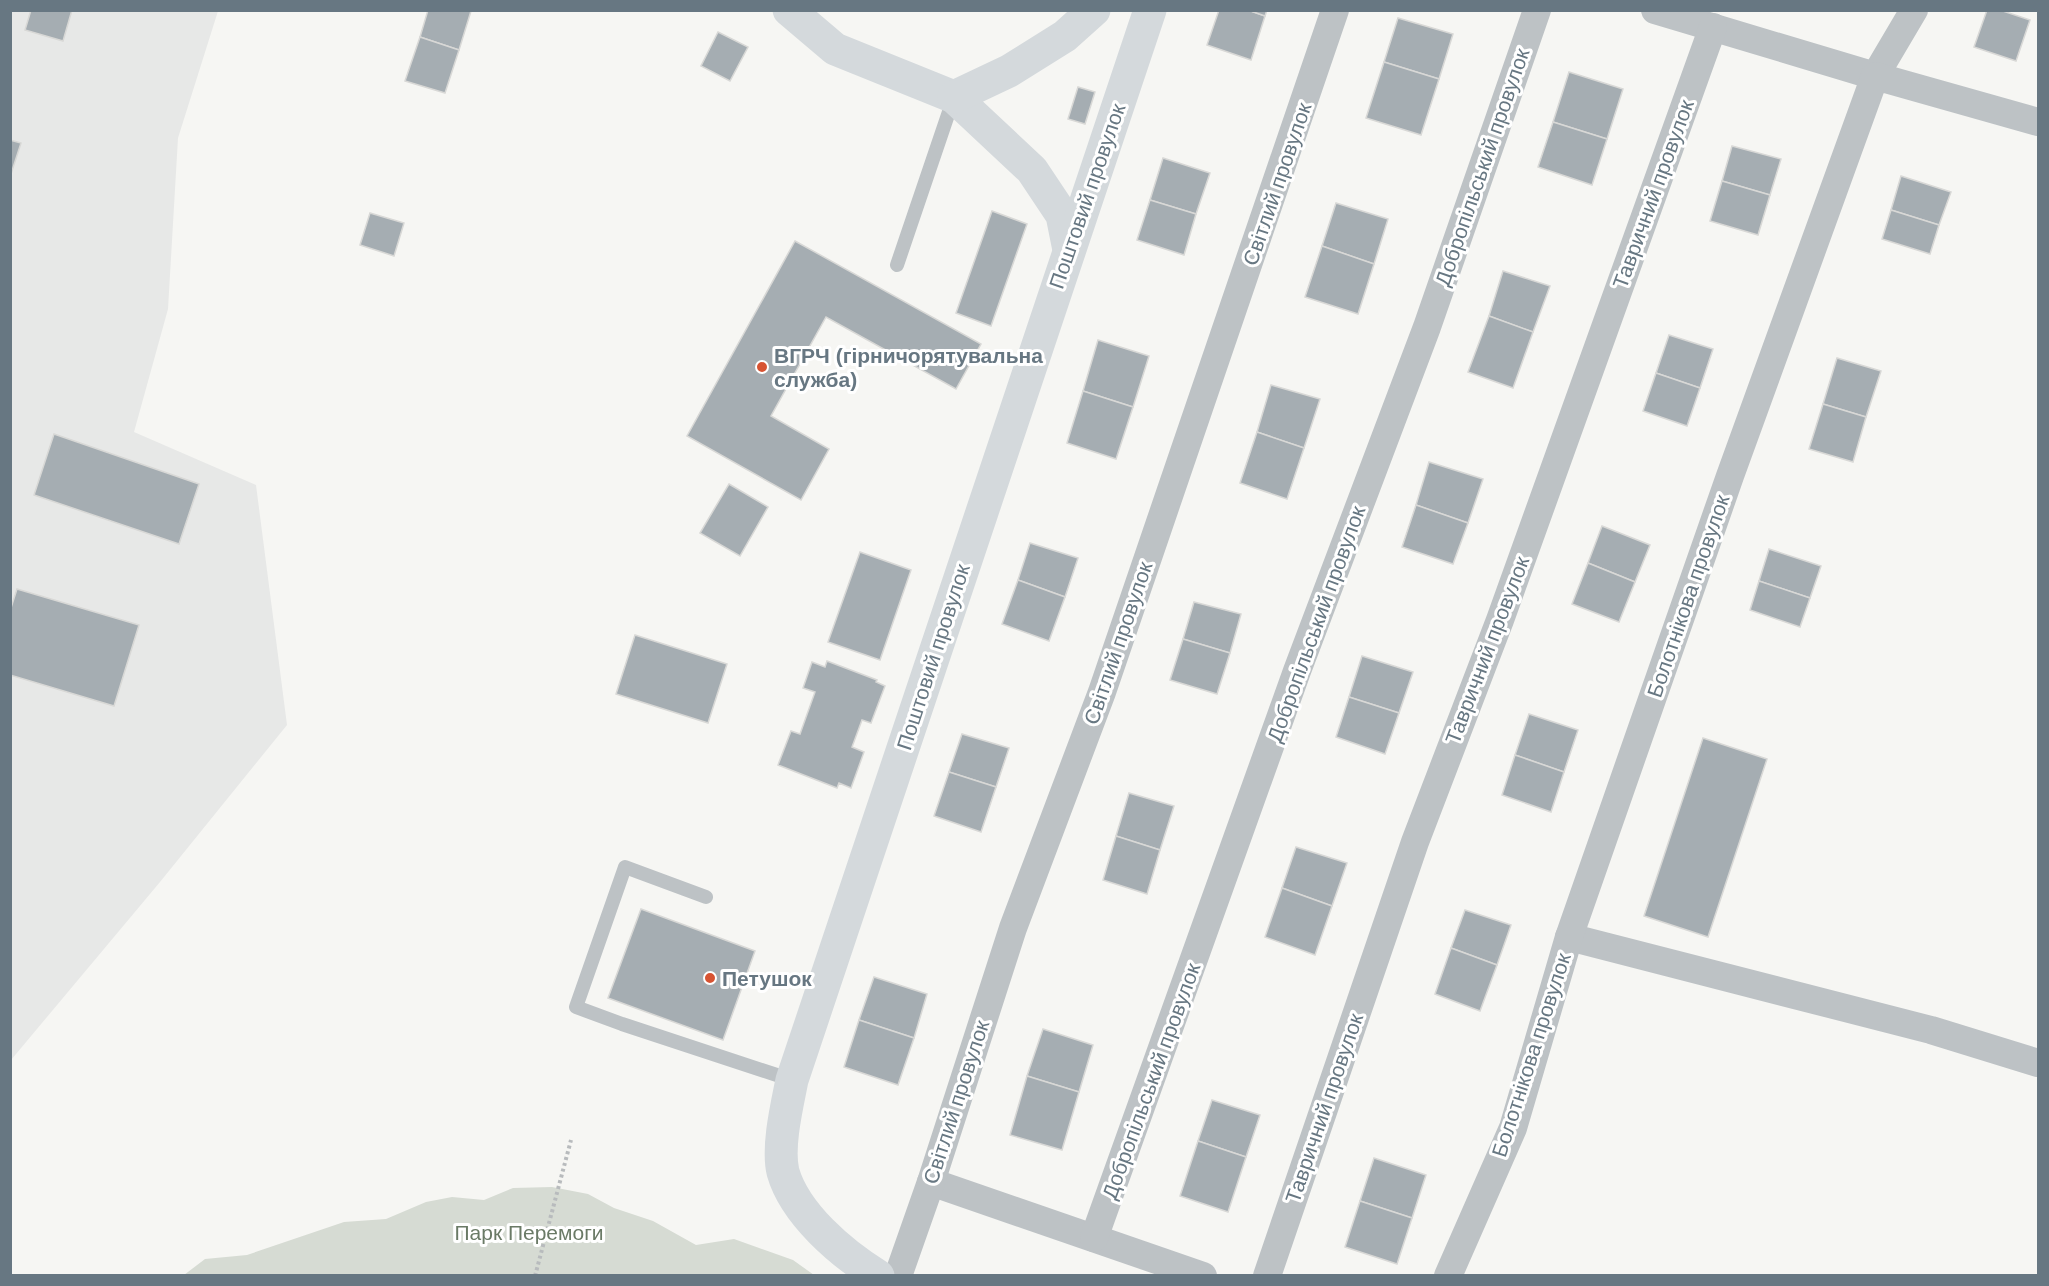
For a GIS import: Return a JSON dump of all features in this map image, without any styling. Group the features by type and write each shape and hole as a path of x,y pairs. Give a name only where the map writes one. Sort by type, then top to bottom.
{"main road":[{"path":"789,10 835,49 954,97 1032,170 1062,215 1069,250"},
{"path":"954,97 1009,71 1065,36 1094,10"},
{"name":"Поштовий провулок","path":"878,1275 827,1236 798,1205 783,1171 782,1131 792,1080 1150,10"}],"street":[{"name":"Світлий провулок","path":"898,1275 931,1182 1013,928 1101,692 1335,10"},
{"name":"Добропільський провулок","path":"1095,1238 1293,682 1427,327 1537,10"},
{"path":"1655,10 2038,122"},
{"name":"Болотнікова провулок","path":"1448,1275 1513,1128 1569,937 1730,476 1875,76 1914,10"},
{"name":"Тавричний провулок","path":"1267,1275 1415,842 1500,620 1713,27"},
{"path":"1569,937 1931,1030 2038,1064"},
{"path":"931,1182 1203,1275"}],"lane":[{"path":"897,265 954,97"},
{"path":"706,897 625,867 576,1007 792,1080"}],"path":[{"path":"535,1275 571,1140"}],"shaded area":[{"path":"11,11 218,11 178,138 168,309 134,432 256,485 287,725 160,882 11,1060"}],"green space":[{"name":"Парк Перемоги","path":"552,1187 588,1194 614,1208 653,1221 696,1245 734,1239 793,1260 814,1275 184,1275 205,1259 247,1255 344,1222 386,1219 426,1202 452,1197 484,1200 513,1188"}],"building":[{"path":"31,10 72,10 63,41 25,30"},
{"path":"428,10 471,11 459,50 420,37"},
{"path":"1219,10 1248,10 1265,16 1251,60 1207,45"},
{"path":"1248,10 1267,10 1265,16"},
{"path":"1987,10 2000,10 2030,20 2016,61 1974,47"},
{"path":"1398,18 1453,34 1439,79 1384,62"},
{"path":"718,32 748,47 730,81 701,66"},
{"path":"420,37 459,50 445,93 405,81"},
{"path":"1384,62 1439,79 1421,135 1366,118"},
{"path":"1569,72 1623,89 1607,139 1553,122"},
{"path":"1078,87 1095,92 1085,124 1068,119"},
{"path":"1553,122 1607,139 1592,185 1538,167"},
{"path":"10,140 21,143 10,177"},
{"path":"1732,146 1781,159 1770,195 1722,181"},
{"path":"1163,158 1210,173 1196,214 1150,200"},
{"path":"1901,176 1951,192 1939,225 1891,210"},
{"path":"1722,181 1770,195 1758,235 1710,221"},
{"path":"1150,200 1196,214 1184,255 1137,240"},
{"path":"1336,203 1388,219 1374,264 1322,246"},
{"path":"1891,210 1939,225 1930,254 1882,239"},
{"path":"992,211 1027,224 991,326 956,313"},
{"path":"370,213 404,223 394,256 360,245"},
{"name":"ВГРЧ (гірничорятувальна служба)","path":"795,241 981,344 956,389 826,317 771,416 829,449 801,500 687,436"},
{"path":"1322,246 1374,264 1358,314 1305,297"},
{"path":"1503,271 1550,286 1533,332 1489,316"},
{"path":"1489,316 1533,332 1513,388 1468,372"},
{"path":"1669,335 1713,349 1700,388 1656,373"},
{"path":"1098,340 1149,356 1133,407 1083,391"},
{"path":"1837,358 1881,371 1866,417 1823,404"},
{"path":"1656,373 1700,388 1687,426 1643,411"},
{"path":"1271,385 1320,399 1304,448 1257,432"},
{"path":"1083,391 1133,407 1116,459 1067,443"},
{"path":"1823,404 1866,417 1853,462 1809,449"},
{"path":"1257,432 1304,448 1287,499 1240,483"},
{"path":"54,434 199,484 179,544 34,495"},
{"path":"1429,462 1483,479 1468,523 1416,505"},
{"path":"729,484 768,507 740,556 700,533"},
{"path":"1416,505 1468,523 1453,564 1402,547"},
{"path":"1602,526 1650,545 1635,582 1588,563"},
{"path":"1030,543 1078,558 1065,597 1018,580"},
{"path":"1769,549 1821,566 1810,598 1759,581"},
{"path":"860,552 911,570 880,660 828,642"},
{"path":"1588,563 1635,582 1619,622 1572,604"},
{"path":"1018,580 1065,597 1049,641 1002,624"},
{"path":"1759,581 1810,598 1800,627 1750,610"},
{"path":"17,589 139,625 114,706 10,675 10,611"},
{"path":"1194,602 1241,614 1230,653 1183,639"},
{"path":"635,635 727,664 708,723 616,694"},
{"path":"1183,639 1230,653 1217,694 1170,680"},
{"path":"1362,656 1413,672 1399,713 1349,697"},
{"path":"827,661 877,680 876,682 885,686 871,723 862,720 852,747 864,752 851,788 839,783 837,788 778,765 791,731 800,734 815,692 803,688 812,662 825,667"},
{"path":"1349,697 1399,713 1385,754 1336,737"},
{"path":"1529,714 1578,730 1564,772 1515,755"},
{"path":"962,734 1009,748 996,787 949,772"},
{"path":"1703,738 1767,759 1708,937 1644,916"},
{"path":"1515,755 1564,772 1551,812 1502,795"},
{"path":"949,772 996,787 981,832 934,816"},
{"path":"1129,793 1174,806 1160,850 1116,836"},
{"path":"1116,836 1160,850 1147,894 1103,880"},
{"path":"1296,847 1347,863 1332,906 1282,888"},
{"path":"1282,888 1332,906 1315,955 1265,937"},
{"path":"641,909 755,951 723,1040 608,998"},
{"path":"1465,910 1511,925 1497,965 1451,948"},
{"path":"1451,948 1497,965 1480,1011 1435,994"},
{"path":"874,977 927,994 914,1038 859,1020"},
{"path":"859,1020 914,1038 898,1085 844,1067"},
{"path":"1043,1029 1093,1045 1079,1092 1027,1076"},
{"path":"1027,1076 1079,1092 1062,1150 1010,1135"},
{"path":"1212,1100 1260,1115 1246,1157 1198,1141"},
{"path":"1198,1141 1246,1157 1228,1212 1180,1196"},
{"path":"1374,1158 1426,1175 1412,1218 1360,1201"},
{"path":"1360,1201 1412,1218 1397,1264 1345,1247"}],"place":[{"name":"ВГРЧ (гірничорятувальна служба)","path":"762,367"},
{"name":"Петушок","path":"710,978"}]}
